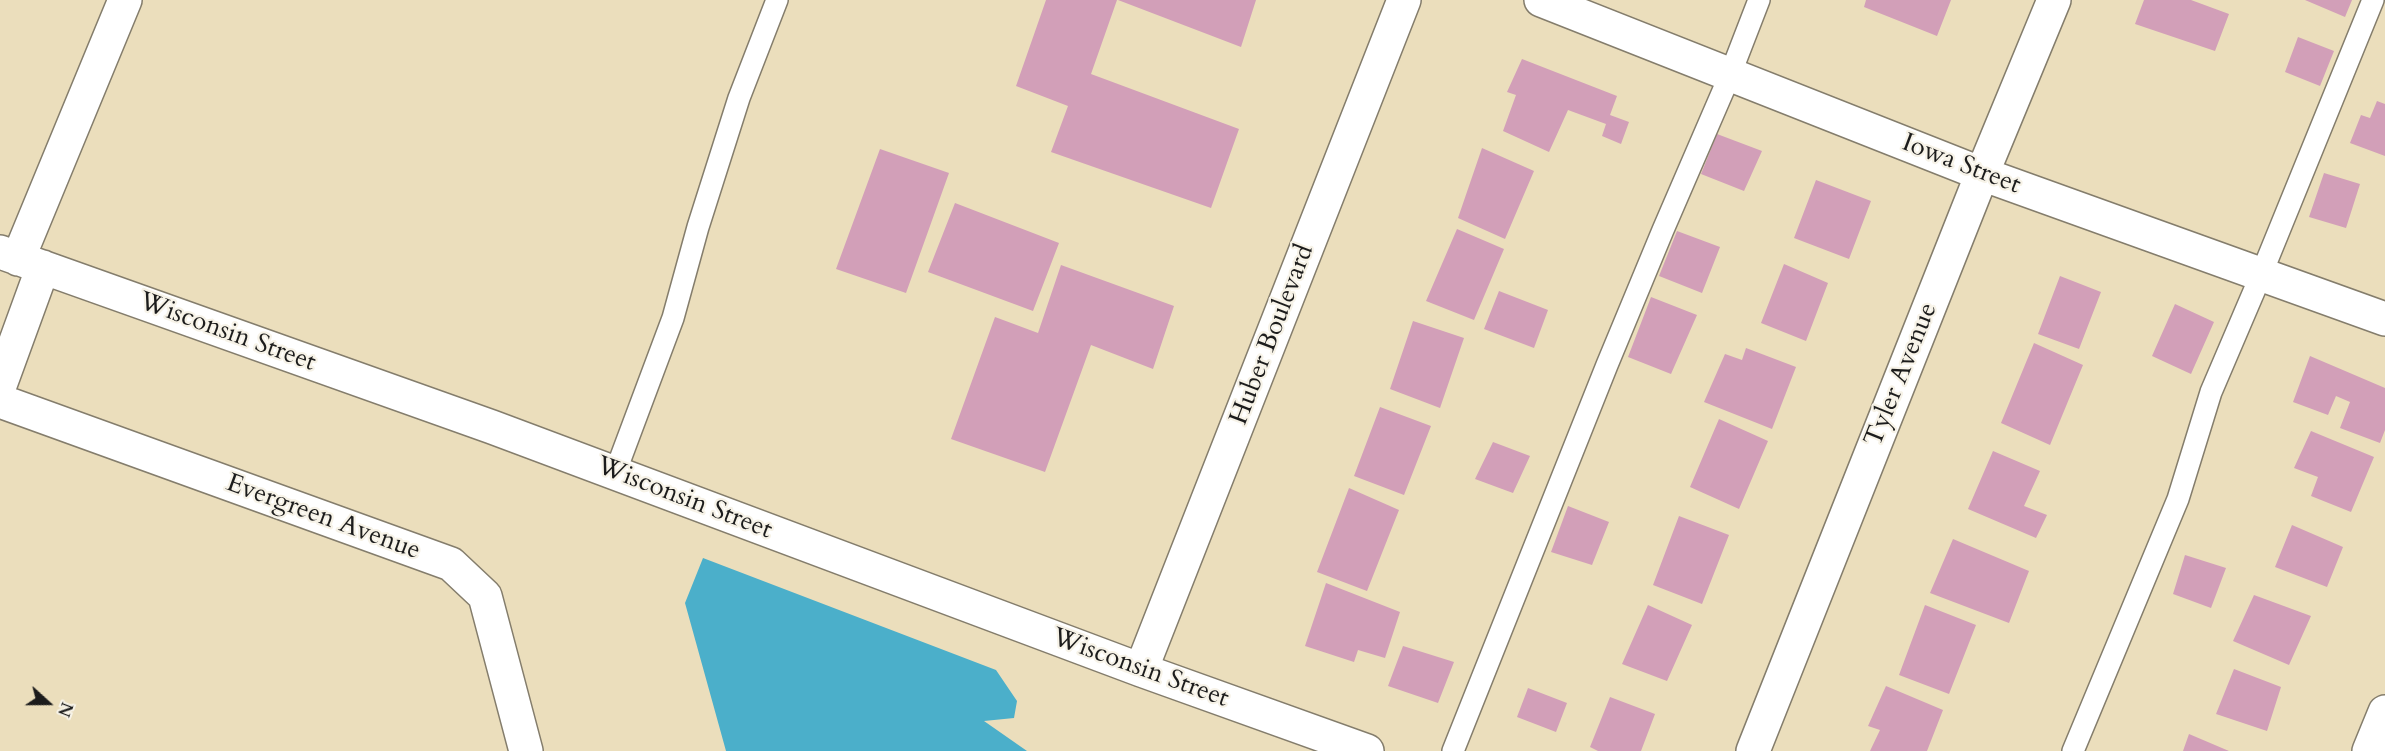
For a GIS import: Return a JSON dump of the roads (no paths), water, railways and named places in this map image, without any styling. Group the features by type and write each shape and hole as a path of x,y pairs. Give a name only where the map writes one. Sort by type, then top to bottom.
{"street":[{"path":"0,385 21,259 124,0"},
{"name":"Huber Boulevard","path":"1141,670 1404,0"},
{"name":"Iowa Street","path":"1541,0 1982,174 2385,319"},
{"name":"Tyler Avenue","path":"1753,751 1982,174 2054,0"},
{"name":"Wisconsin Street","path":"21,259 492,427 1141,670 1366,751"},
{"name":"Evergreen Avenue","path":"0,401 451,564 485,596 526,751"},
{"path":"2369,751 2385,712"}],"lane":[{"path":"615,473 673,318 698,227 739,98 777,0"},
{"path":"1453,751 1659,240 1731,75 1759,0"},
{"path":"2073,751 2178,500 2211,393 2373,0"}],"water":[{"path":"703,558 996,670 1017,701 1014,718 984,721 1027,751 726,751 685,603"}]}
